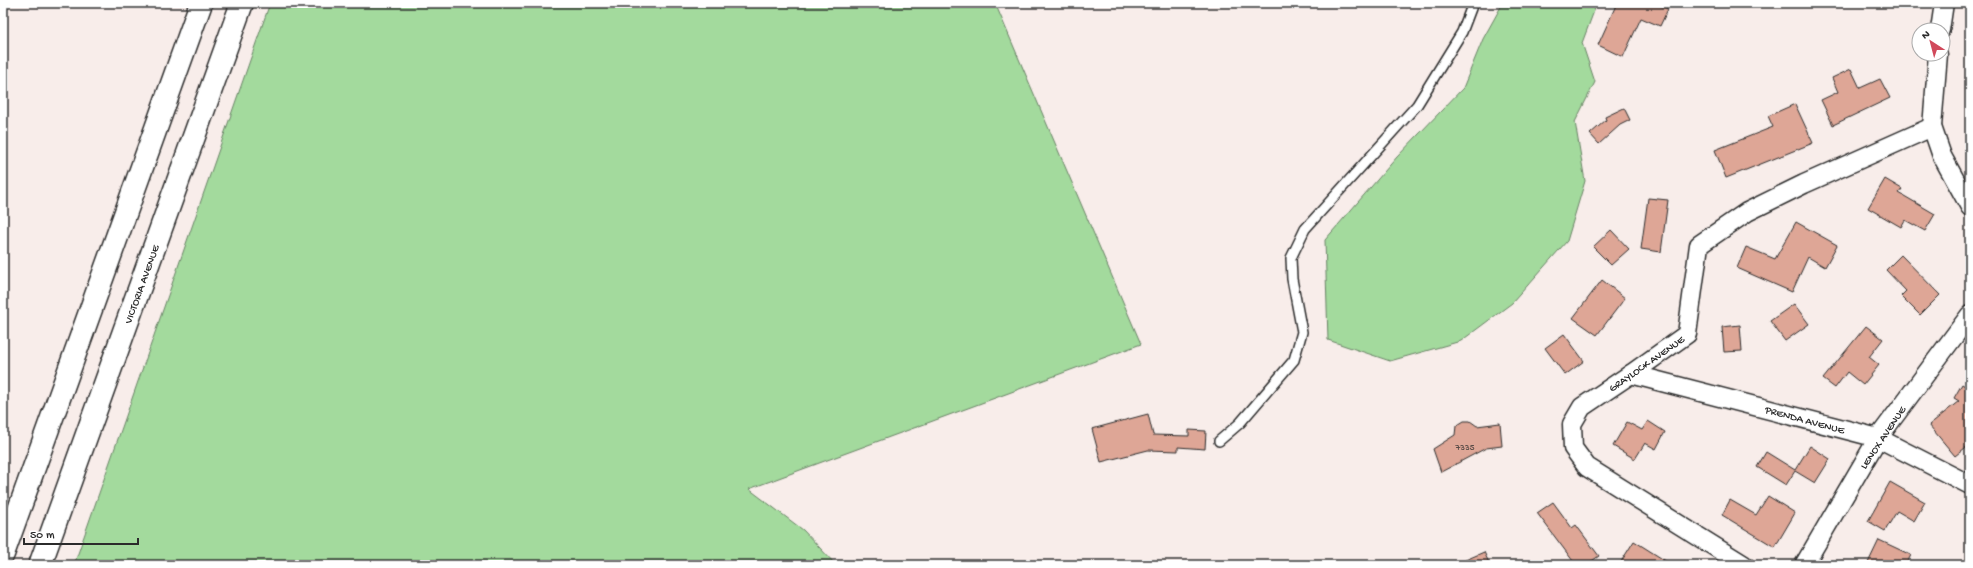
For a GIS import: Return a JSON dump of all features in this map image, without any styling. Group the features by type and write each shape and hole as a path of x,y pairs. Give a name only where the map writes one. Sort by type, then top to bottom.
{"main road":[{"path":"3,554 201,3"},
{"name":"VICTORIA AVENUE","path":"40,565 242,3"}],"street":[{"path":"1941,22 1944,3"},
{"path":"1937,62 1932,127 1942,156 1970,207"},
{"name":"GRAYLOCK AVENUE","path":"1744,565 1586,467 1573,448 1572,424 1582,406 1631,374 1687,334 1699,245 1747,212 1804,184 1932,127"},
{"name":"LENOX AVENUE","path":"1804,565 1878,438 1970,315"},
{"name":"PRENDA AVENUE","path":"1631,374 1878,438 1970,485"}],"lane":[{"path":"1219,441 1240,423 1294,360 1302,332 1292,280 1291,258 1305,229 1417,105 1462,32 1473,3"}],"green space":[{"path":"270,3 995,3 1141,344 749,489 803,530 836,565 74,565"},
{"path":"1503,3 1597,3 1582,43 1595,82 1575,122 1585,181 1567,241 1512,303 1461,341 1390,361 1328,340 1325,240 1397,157 1463,88 1483,39"}],"building":[{"path":"1617,3 1654,3 1668,9 1660,26 1641,18 1623,57 1598,45"},
{"path":"1851,69 1860,88 1880,79 1890,98 1833,125 1821,100 1838,92 1832,78"},
{"path":"1795,104 1813,143 1726,178 1715,150 1773,127 1768,116"},
{"path":"1624,108 1630,120 1620,125 1599,144 1590,134 1606,120 1605,117"},
{"path":"1885,179 1902,189 1899,193 1935,214 1925,231 1905,220 1901,227 1868,208"},
{"path":"1648,198 1668,200 1661,252 1641,249"},
{"path":"1796,222 1837,245 1825,267 1808,257 1792,292 1737,268 1746,247 1775,259"},
{"path":"1611,230 1629,249 1611,265 1593,247"},
{"path":"1901,255 1940,295 1920,315 1901,296 1906,291 1886,270"},
{"path":"1602,280 1625,298 1597,335 1573,318"},
{"path":"1794,304 1809,324 1785,341 1770,321"},
{"path":"1740,325 1742,351 1724,352 1722,327"},
{"path":"1866,326 1883,339 1869,357 1879,365 1863,385 1847,372 1835,388 1823,379"},
{"path":"1564,334 1584,361 1565,375 1545,348"},
{"path":"1962,384 1970,389 1970,444 1955,456 1929,425 1959,401 1954,398"},
{"path":"1148,414 1153,435 1189,436 1189,430 1206,431 1205,449 1178,447 1178,451 1148,450 1101,462 1092,429"},
{"path":"1464,421 1470,421 1477,426 1500,423 1502,446 1486,448 1441,472 1433,449 1455,435 1456,426"},
{"path":"1648,421 1665,432 1656,449 1645,443 1635,459 1613,446 1627,422 1642,430"},
{"path":"1810,446 1830,459 1815,483 1795,471 1786,485 1757,467 1766,452 1795,470"},
{"path":"1890,482 1925,502 1914,521 1897,511 1885,531 1868,521"},
{"path":"1768,496 1795,513 1775,547 1722,515 1730,500 1756,515"},
{"path":"1553,502 1572,528 1576,525 1599,556 1586,565 1576,565 1537,513"},
{"path":"1879,540 1911,555 1906,565 1867,565"},
{"path":"1634,541 1672,565 1619,565"},
{"path":"1484,552 1490,565 1454,565"}]}
